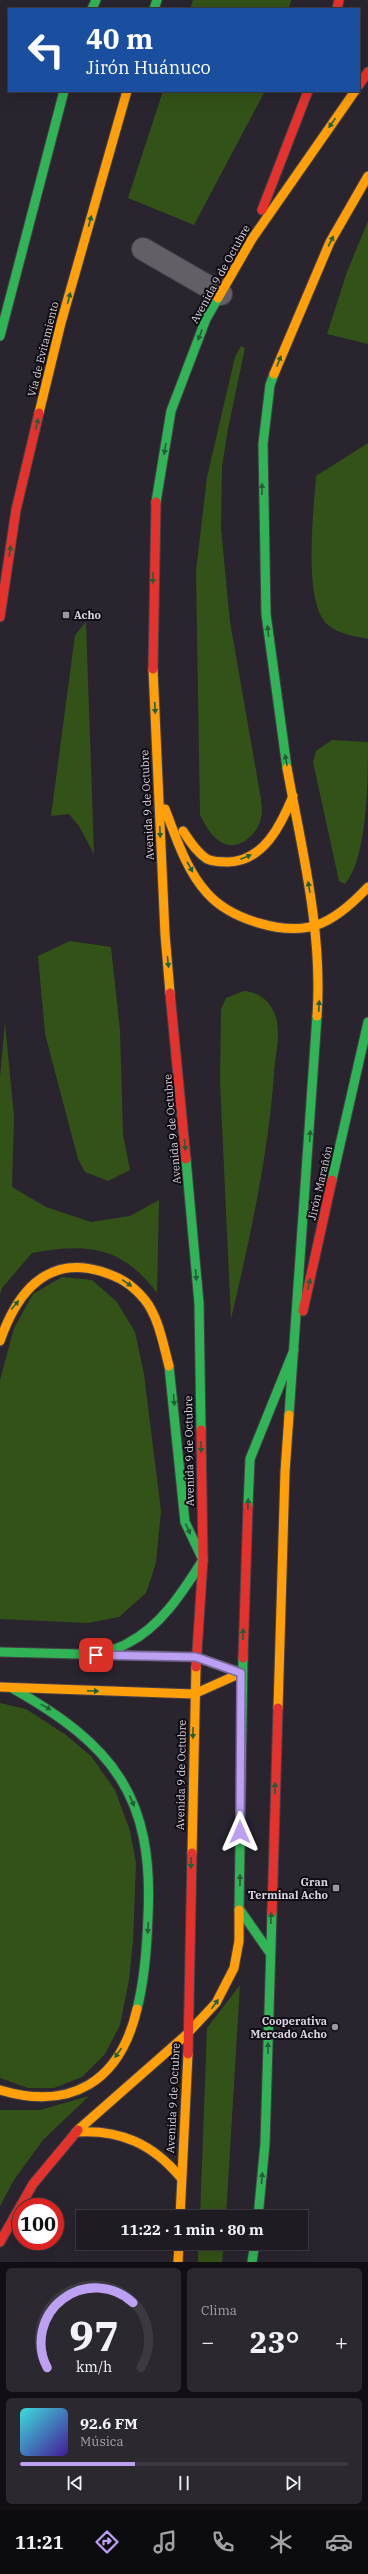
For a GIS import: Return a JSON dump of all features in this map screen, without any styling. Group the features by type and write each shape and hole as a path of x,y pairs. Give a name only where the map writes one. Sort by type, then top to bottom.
{"main road":[{"path":"360,84 368,72"},
{"path":"0,336 64,92"},
{"name":"Vía de Evitamiento","path":"0,617 20,494 62,323 127,92"},
{"path":"252,239 308,92"},
{"name":"Avenida 9 de Octubre","path":"180,2210 189,2033 194,1694 203,1560 199,1304 165,934 152,655 155,507 171,410 206,319 252,239 354,92"},
{"path":"259,2210 265,2144 285,1472 318,1017 316,926 280,728 266,614 263,444 270,385 277,363 330,242 368,176"},
{"path":"159,793 194,848 208,860 228,863 243,859 265,846 285,816 293,796"},
{"path":"159,793 184,855 195,876 208,894 223,908 258,922 289,927 316,926 347,907 368,887"},
{"name":"Jirón Marañón","path":"294,1350 368,1022"},
{"path":"0,1341 10,1312 36,1281 68,1267 103,1269 130,1284 152,1311 165,1345 172,1383 185,1522 203,1560 181,1595 159,1621 129,1643 96,1655"},
{"path":"0,2242 19,2202 45,2166 76,2132 151,2064 189,2033 216,2004 231,1976 240,1942 241,1673 250,1459 294,1350"},
{"path":"0,1652 196,1657 241,1673"},
{"path":"0,1688 194,1694 241,1673"},
{"path":"0,2090 19,2097 42,2100 65,2097 85,2087 105,2070 121,2050 133,2024 139,1997 147,1941 150,1888 148,1849 140,1818 125,1784 105,1756 75,1728 54,1711 12,1688"},
{"path":"240,1910 270,1953"},
{"path":"76,2132 103,2131 142,2142 164,2157 181,2178"},
{"path":"178,2262 179,2250"},
{"path":"252,2262 253,2250"}],"street":[{"path":"143,249 221,294"}],"green space":[{"path":"193,0 291,0 289,8 190,8"},
{"path":"163,92 264,92 194,225 128,198"},
{"path":"368,221 368,344 327,334 347,272"},
{"path":"241,346 245,348 228,429 222,467 221,528 230,622 261,799 262,816 252,836 240,843 227,845 214,837 200,815 196,571 207,477 235,357"},
{"path":"368,443 368,639 337,631 328,625 320,614 315,597 312,577 312,532 316,476"},
{"path":"86,622 94,854 79,826 69,814 51,816 75,635"},
{"path":"332,740 368,742 367,796 362,837 353,872 345,884 339,881 313,762 316,751"},
{"path":"70,941 111,947 120,1030 123,1135 130,1170 108,1181 85,1172 78,1159 45,1034 38,956"},
{"path":"244,991 256,994 266,1000 270,1005 277,1022 278,1034 263,1167 231,1319 220,1081 221,1009 226,998"},
{"path":"5,1022 14,1117 12,1187 46,1207 91,1222 130,1216 159,1200 157,1293 144,1277 117,1257 102,1252 70,1248 32,1253 2,1288 0,1294 0,1078"},
{"path":"62,1277 92,1280 117,1302 135,1332 144,1374 161,1511 156,1563 146,1593 119,1617 88,1623 0,1619 0,1380 14,1328 33,1294"},
{"path":"0,1703 26,1709 66,1735 91,1756 115,1790 130,1831 136,1863 133,1941 129,1980 120,2025 105,2054 82,2077 54,2088 28,2088 0,2078"},
{"path":"240,1985 226,2210 200,2210 207,2028"},
{"path":"89,2096 43,2140 14,2180 0,2206 0,2110 40,2110"},
{"path":"198,2250 223,2250 222,2262 198,2262"}],"traffic: fast":[{"path":"92,8 96,0"},
{"path":"154,8 157,0"},
{"path":"0,336 64,92"},
{"path":"156,502 171,411 206,319 218,298"},
{"path":"274,374 270,385 263,444 266,614 287,768"},
{"path":"289,1415 317,1016"},
{"path":"332,1180 368,1022"},
{"path":"186,1159 199,1303 201,1430"},
{"path":"248,1506 250,1459 294,1350"},
{"path":"169,1366 185,1522 203,1560"},
{"path":"96,1655 124,1645 140,1636 150,1628 160,1619 178,1597 201,1563"},
{"path":"0,1652 196,1657 241,1673"},
{"path":"239,1910 243,1658"},
{"path":"12,1688 47,1709 77,1731 101,1754 120,1778 134,1806 143,1838 148,1874 146,1951 144,1974 137,2009"},
{"path":"240,1910 270,1953"},
{"path":"259,2210 265,2144 272,1912"},
{"path":"252,2262 254,2250"}],"traffic: slow":[{"path":"39,413 61,323 127,92"},
{"path":"218,298 252,239 354,92"},
{"path":"274,374 330,242 368,176"},
{"path":"153,669 165,934 170,993"},
{"path":"287,768 305,861 314,923 317,954 317,1016"},
{"path":"183,831 196,850 207,859 223,862 241,860 252,855 270,840 283,818 293,796"},
{"path":"165,809 187,864 207,893 229,911 258,923 274,927 289,928 304,928 317,925 338,914 351,904 368,887"},
{"path":"0,1341 15,1308 24,1294 35,1283 48,1274 63,1269 81,1268 100,1271 113,1276 124,1281 140,1294 154,1315 169,1366"},
{"path":"278,1708 285,1472 289,1415"},
{"path":"192,1853 196,1667"},
{"path":"0,1687 194,1694 241,1673"},
{"path":"78,2130 186,2035 216,2003 234,1968 239,1941 239,1910"},
{"path":"0,2090 26,2096 49,2096 70,2093 89,2085 105,2072 118,2055 129,2034 137,2009"},
{"path":"180,2210 188,2054"},
{"path":"76,2132 107,2133 134,2141 159,2156 181,2178"},
{"path":"178,2262 179,2250"}],"traffic: jam":[{"path":"337,8 339,0"},
{"path":"360,84 368,72"},
{"path":"262,210 308,92"},
{"path":"0,617 16,510 39,413"},
{"path":"153,669 156,502"},
{"path":"170,993 186,1159"},
{"path":"303,1311 332,1180"},
{"path":"196,1667 203,1560 201,1430"},
{"path":"243,1658 248,1506"},
{"path":"272,1912 278,1708"},
{"path":"188,2054 192,1853"},
{"path":"0,2242 33,2184 78,2130"}],"place":[{"name":"Acho","path":"66,615"},
{"name":"Gran Terminal Acho","path":"336,1888"},
{"name":"Cooperativa Mercado Acho","path":"335,2027"}],"route":[{"path":"96,1655 196,1657 241,1673 240,1832"}]}
